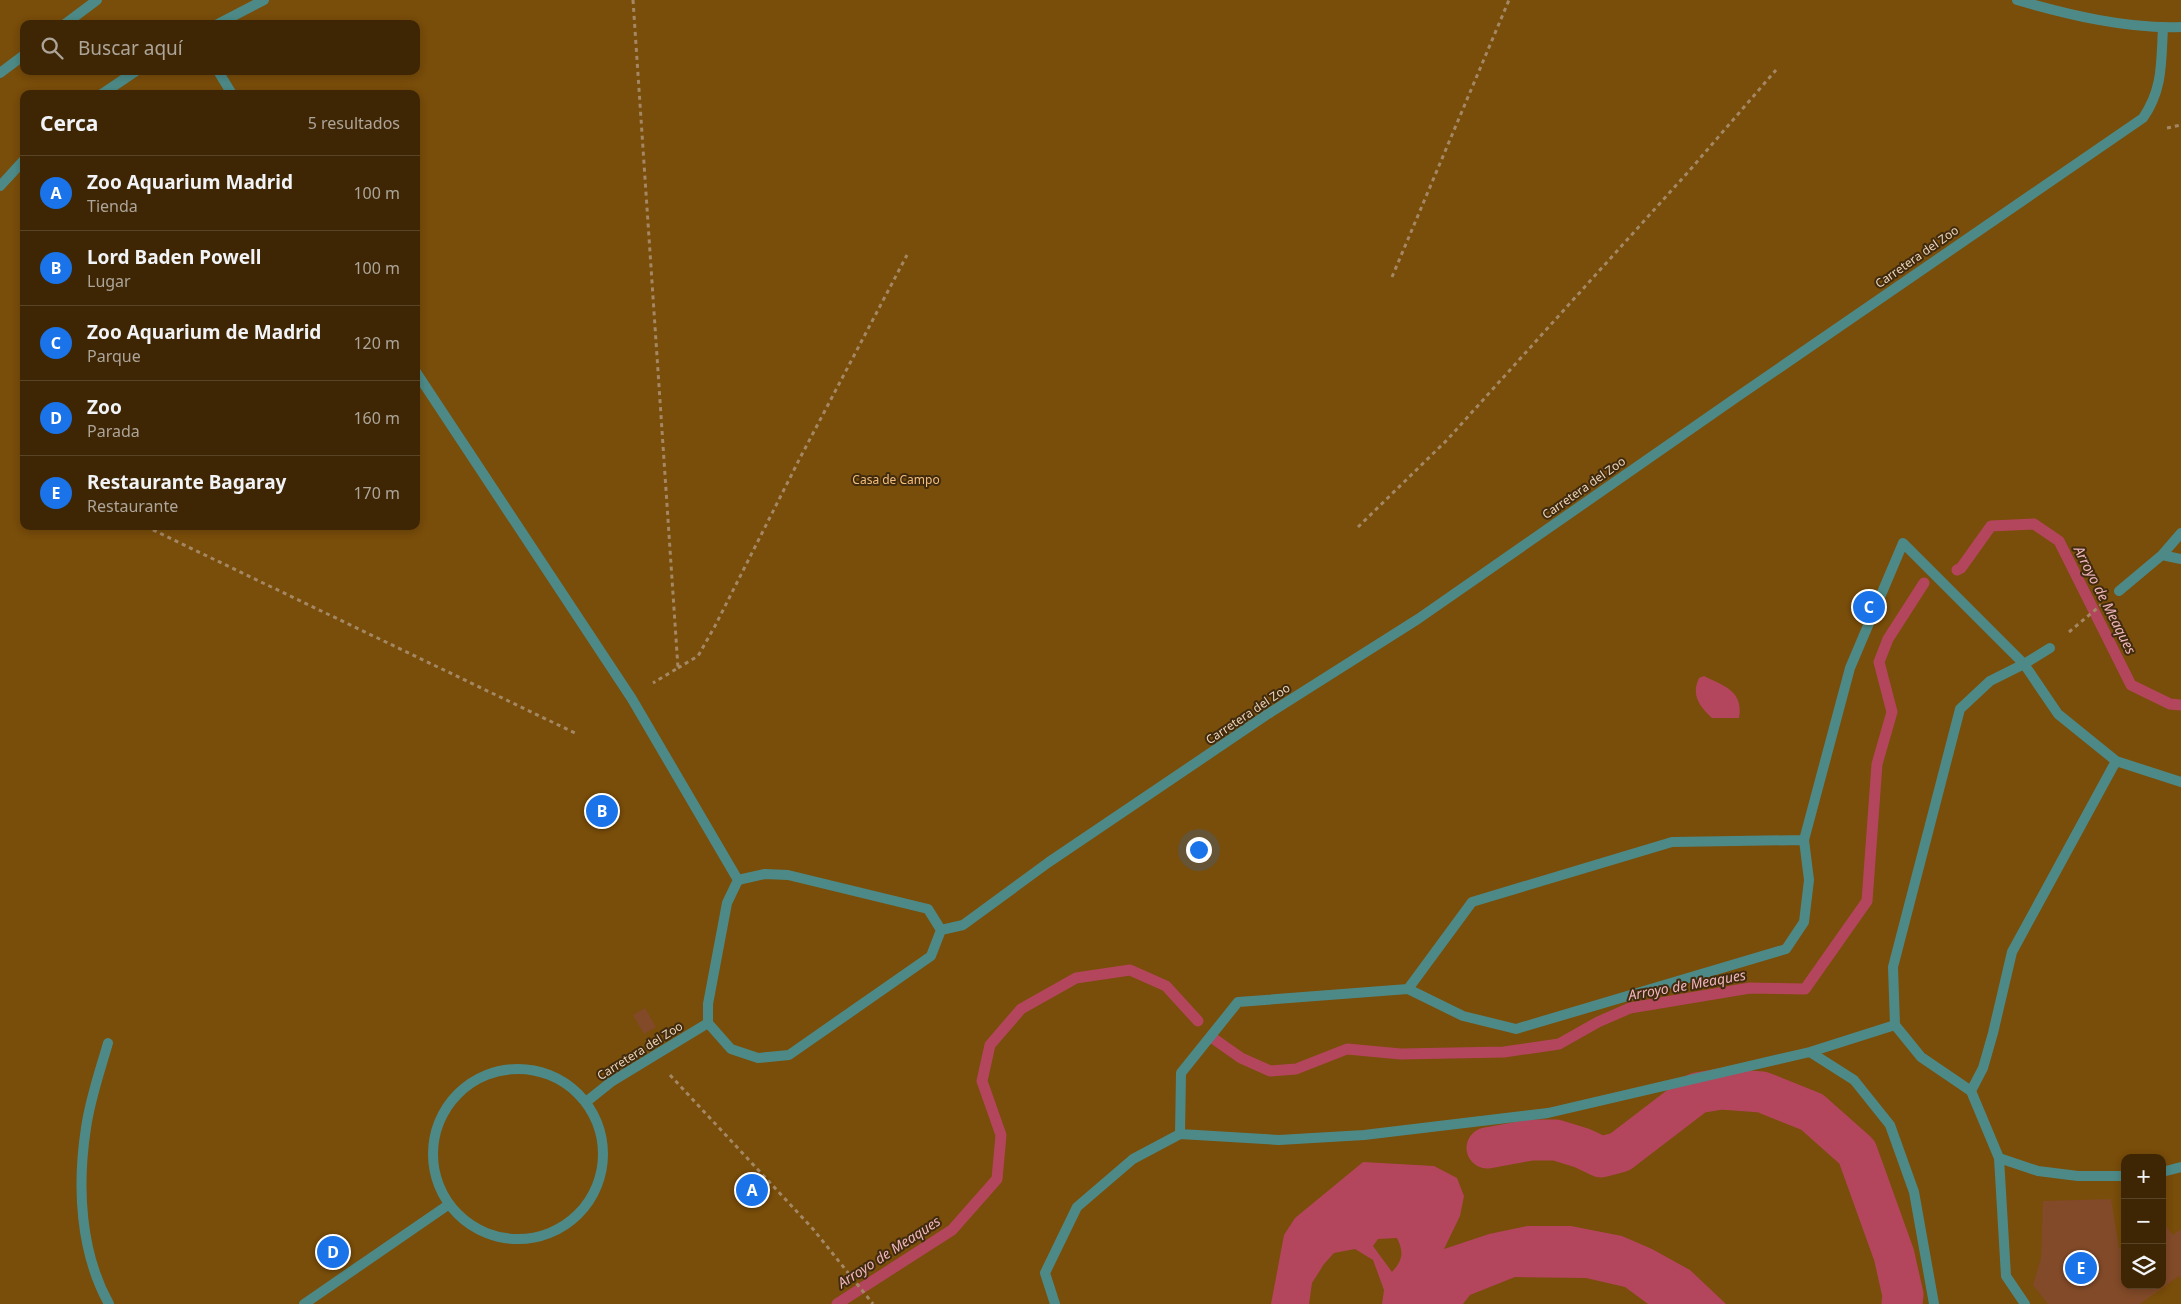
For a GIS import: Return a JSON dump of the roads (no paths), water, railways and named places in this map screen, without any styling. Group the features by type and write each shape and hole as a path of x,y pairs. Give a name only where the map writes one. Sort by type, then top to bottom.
{"street":[{"path":"70,20 98,0"},
{"path":"226,20 264,0"},
{"path":"2017,0 2069,15 2163,28 2181,28"},
{"name":"Carretera del Zoo","path":"941,930 963,926 1049,862 1263,718 1418,619 1736,397 2143,118 2153,103 2159,84 2163,28"},
{"path":"0,72 20,58"},
{"path":"108,90 130,75"},
{"path":"220,75 230,90"},
{"path":"0,186 20,164"},
{"path":"0,177 11,172"},
{"path":"420,378 632,699 738,880"},
{"path":"2118,591 2162,555 2181,533"},
{"path":"1180,1134 1182,1073 1238,1002 1408,988 1463,1016 1516,1029 1786,949 1804,922 1809,880 1804,840 1850,668 1902,543 2024,664 2058,714 2116,762 2181,782"},
{"path":"2162,555 2181,559"},
{"path":"2025,1304 2006,1276 1999,1158 1971,1091 1921,1057 1895,1025 1893,967 1960,709 1990,681 2050,648"},
{"path":"1971,1091 1983,1068 2012,952 2116,762"},
{"path":"1408,988 1472,902 1672,842 1804,840"},
{"path":"765,874 788,875 919,907 928,910 941,930 931,956 789,1055 758,1058 732,1049 708,1023 708,1004 727,903 738,880 765,874"},
{"name":"Carretera del Zoo","path":"586,1102 611,1082 708,1023"},
{"path":"1055,1304 1045,1273 1076,1207 1133,1159 1180,1134 1279,1140 1364,1136 1548,1113 1810,1052 1895,1025"},
{"path":"108,1042 86,1128 82,1195 90,1255 101,1290 109,1304"},
{"path":"1810,1052 1854,1080 1890,1125 1914,1192 1934,1304"},
{"path":"517,1068 535,1070 567,1084 586,1102 599,1126 604,1153 600,1180 587,1204 568,1224 543,1236 516,1240 489,1234 465,1221 448,1205 435,1177 432,1151 436,1125 449,1102 468,1084 491,1072 517,1068"},
{"path":"1999,1158 2046,1172 2078,1176 2121,1176"},
{"path":"2166,1171 2181,1168"},
{"path":"304,1304 448,1205"}],"waterway":[{"name":"Arroyo de Meaques","path":"1957,570 1961,568 1991,526 2034,524 2059,541 2131,685 2170,704 2181,705"},
{"name":"Arroyo de Meaques","path":"1214,1039 1241,1058 1270,1071 1296,1069 1347,1049 1401,1054 1504,1052 1559,1044 1598,1022 1630,1008 1750,988 1805,989 1867,901 1877,764 1892,712 1879,662 1888,639 1924,583"},
{"name":"Arroyo de Meaques","path":"837,1304 952,1230 997,1179 1001,1135 982,1081 990,1045 1021,1009 1076,978 1130,970 1166,986 1198,1021"},
{"path":"1487,1148 1531,1140 1556,1140 1582,1148 1601,1157 1620,1152 1697,1093 1721,1089 1762,1092 1812,1112 1857,1152 1894,1255 1903,1295 1902,1304"}],"place":[{"name":"Zoo Aquarium de Madrid","path":"1869,607"},
{"name":"Lord Baden Powell","path":"602,811"},
{"name":"Zoo Aquarium Madrid","path":"752,1190"},
{"name":"Zoo","path":"333,1252"},
{"name":"Restaurante Bagaray","path":"2081,1268"}],"park label":[{"name":"Casa de Campo","path":"896,480"}]}
